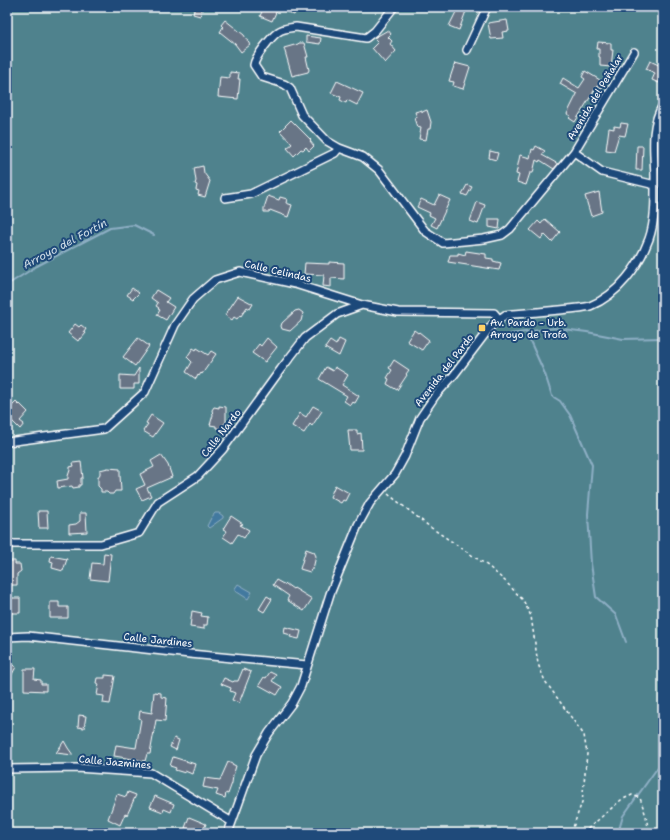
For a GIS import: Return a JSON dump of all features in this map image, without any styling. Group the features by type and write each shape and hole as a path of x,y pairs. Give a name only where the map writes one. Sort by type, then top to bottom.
{"street":[{"name":"Avenida del Peñalar","path":"394,7 375,31 366,38 296,27 285,28 277,32 254,62 255,68 262,77 284,84 290,88 304,117 327,141 339,148 363,157 379,170 426,231 443,244 484,239 502,235 510,229 574,152 634,52"},
{"path":"467,50 487,7"},
{"path":"499,319 512,314 589,306 609,295 620,285 632,270 643,252 649,238 655,204 654,131 658,113 663,105"},
{"path":"225,198 251,194 335,153 339,148"},
{"name":"Avenida del Peñalar","path":"574,152 602,172 655,185"},
{"name":"Calle Celindas","path":"7,442 104,430 145,392 175,325 193,299 216,280 240,272 295,284 362,304 398,312 494,313 499,319"},
{"name":"Calle Nardo","path":"7,544 101,544 139,533 158,502 198,476 223,449 305,338 337,314 362,304"},
{"name":"Avenida del Pardo","path":"228,833 256,755 269,733 292,703 302,686 330,594 358,525 370,503 395,474 405,456 420,418 435,396 454,375 483,336 499,319"},
{"name":"Calle Jardines","path":"7,637 28,636 190,654 308,664"},
{"name":"Calle Jazmines","path":"7,768 77,768 151,773 232,822"}],"path":[{"path":"663,302 659,317 663,323"},
{"path":"382,489 430,527 488,566 523,600 531,616 538,664 545,681 584,735 587,754 582,802 571,833"},
{"path":"583,833 621,800 632,795 640,798 646,816 649,833"}],"green space":[{"path":"7,7 663,7 663,833 7,833"}],"water":[{"path":"215,513 219,513 223,516 223,518 209,528 207,526"},
{"path":"238,584 252,592 248,599 234,590"}],"building":[{"path":"195,7 203,7 200,16 193,14"},
{"path":"264,7 297,7 294,15 278,8 272,21 260,16"},
{"path":"458,8 466,11 459,30 449,26"},
{"path":"225,20 244,35 250,45 241,52 235,44 220,32 223,27 221,25"},
{"path":"507,20 509,31 502,32 503,38 491,39 488,23"},
{"path":"388,30 391,34 388,37 392,41 390,44 396,51 385,63 372,48 378,42 374,38"},
{"path":"306,36 321,38 320,44 306,42"},
{"path":"598,42 611,43 611,50 613,50 611,67 600,66 599,49 597,49"},
{"path":"299,43 304,43 308,57 306,57 309,70 308,72 292,76 284,48"},
{"path":"650,61 663,67 663,75 659,83 652,80 655,73 646,69"},
{"path":"455,63 470,67 463,89 453,86 454,82 449,81"},
{"path":"585,71 605,83 602,88 597,86 575,122 569,118 571,116 567,114 577,94 560,84 563,78 579,88 585,79 582,77"},
{"path":"230,72 239,73 238,79 240,79 238,99 218,97 220,77 230,78"},
{"path":"337,81 363,93 357,105 347,100 346,103 340,100 341,97 331,93"},
{"path":"422,110 422,112 427,110 431,122 426,140 419,139 421,128 417,127 414,118 417,117 415,112"},
{"path":"291,120 311,140 310,141 314,146 309,151 306,147 303,150 301,149 294,156 287,148 292,144 280,131"},
{"path":"621,123 628,124 625,136 619,135 614,151 606,150 609,128 614,129 614,126 620,127"},
{"path":"536,146 545,151 542,155 558,164 554,169 540,160 539,162 536,160 533,173 530,173 526,185 517,182 519,175 516,174 520,155 530,158 532,149 534,150"},
{"path":"637,146 643,146 642,170 636,170"},
{"path":"490,151 498,153 496,160 489,158"},
{"path":"203,166 204,173 210,181 205,197 198,195 199,191 196,190 197,185 195,184 194,168"},
{"path":"467,185 472,187 467,196 462,194"},
{"path":"599,192 602,212 591,216 585,196"},
{"path":"439,195 450,200 437,228 431,225 435,218 429,215 430,213 417,207 421,199 434,205"},
{"path":"268,196 279,200 280,197 287,199 286,203 292,205 288,217 270,210 269,212 264,212"},
{"path":"477,202 485,205 478,224 470,221"},
{"path":"489,219 500,219 499,229 489,227"},
{"path":"545,219 560,232 552,242 544,234 541,239 530,230 538,221 541,224"},
{"path":"466,251 486,254 486,258 493,259 493,261 501,263 499,270 448,262 450,255 458,255 458,253 465,255"},
{"path":"329,262 344,263 344,279 331,278 331,287 323,286 324,275 304,274 305,263 329,264"},
{"path":"132,288 139,293 133,299 127,295"},
{"path":"156,290 169,298 166,302 174,307 166,320 157,315 160,310 156,306 158,303 151,298"},
{"path":"238,296 253,304 250,309 247,307 241,316 240,315 237,319 234,317 232,320 225,315"},
{"path":"299,310 303,313 301,321 290,331 282,329 282,323 295,311"},
{"path":"75,324 79,327 81,325 86,329 84,332 86,333 78,341 68,333"},
{"path":"414,330 429,340 422,350 407,341"},
{"path":"138,338 149,346 135,366 123,357"},
{"path":"267,338 277,347 265,362 252,353 259,344 261,346"},
{"path":"339,339 345,342 339,356 325,348 330,341 336,345"},
{"path":"193,348 196,350 197,348 208,355 211,351 216,354 202,374 201,373 199,376 198,375 196,379 186,372 192,362 187,357"},
{"path":"394,360 409,370 397,390 387,384 389,379 387,378 392,370 389,368"},
{"path":"326,367 333,371 335,367 348,375 342,385 359,396 355,403 352,402 350,405 344,401 347,396 319,379"},
{"path":"139,368 139,384 134,384 134,389 120,389 120,375 134,376"},
{"path":"16,402 28,412 20,421 24,424 20,429 7,416 7,411"},
{"path":"219,406 226,407 226,422 223,425 223,429 210,425 213,415 212,410 214,407 219,408"},
{"path":"313,406 322,411 312,426 310,424 304,433 292,426 300,413 306,417"},
{"path":"151,415 163,423 153,437 143,431 148,424 146,423"},
{"path":"348,430 357,430 357,434 361,433 362,450 350,450"},
{"path":"161,455 168,465 172,477 147,488 151,496 142,500 136,489 145,485 140,474 154,467 151,461"},
{"path":"81,462 83,478 81,478 81,485 73,488 72,486 58,488 57,481 68,479 70,467 74,466 73,463"},
{"path":"108,468 120,469 121,491 115,491 113,494 101,492 101,489 98,486 100,470"},
{"path":"335,485 349,493 345,501 343,500 341,503 330,497"},
{"path":"38,511 47,511 48,528 39,528"},
{"path":"80,513 86,513 87,532 69,533 69,525 76,524 80,521"},
{"path":"231,516 243,524 240,525 249,530 244,538 238,534 232,543 223,537 227,531 223,529"},
{"path":"306,549 314,552 316,556 313,569 311,569 310,572 300,569"},
{"path":"104,553 111,554 108,581 90,579 92,563 103,564"},
{"path":"51,556 67,559 63,571 52,568 53,562 50,561"},
{"path":"7,561 15,561 15,564 20,564 21,571 17,574 17,585 7,585"},
{"path":"276,580 293,589 294,588 312,599 304,611 287,600 289,596 273,585"},
{"path":"267,596 272,599 264,612 259,609"},
{"path":"7,598 20,598 20,613 7,613"},
{"path":"50,602 59,602 59,607 68,607 68,618 50,618"},
{"path":"192,611 202,613 201,616 208,617 207,625 204,625 204,629 190,627"},
{"path":"285,627 301,631 299,639 290,637 291,635 284,633"},
{"path":"7,662 16,667 7,683"},
{"path":"24,669 35,669 34,679 41,680 41,684 46,684 46,691 24,690"},
{"path":"243,669 251,672 239,703 232,700 235,693 230,691 231,688 221,684 224,678 233,682 238,681"},
{"path":"270,672 276,675 272,681 282,687 277,695 259,685 264,677 266,678"},
{"path":"105,675 115,676 110,704 103,703 104,696 97,695 99,684 96,683 97,678 105,678"},
{"path":"154,692 161,693 161,697 167,698 165,721 156,720 150,754 147,754 145,761 114,756 116,745 136,748 141,719 139,718 140,711 152,713"},
{"path":"79,715 86,716 84,728 78,727"},
{"path":"174,738 179,740 176,750 170,747"},
{"path":"64,741 68,748 73,755 56,753"},
{"path":"173,757 195,764 192,774 185,771 185,773 175,770 176,768 170,766"},
{"path":"228,762 236,766 232,783 228,794 226,793 225,798 216,795 218,790 203,787 205,778 220,780"},
{"path":"128,792 136,795 127,815 125,814 120,825 108,819 117,794 126,797"},
{"path":"155,796 174,804 171,812 164,809 163,812 150,807"},
{"path":"189,817 206,824 202,833 195,833 185,828"}],"waterway":[{"name":"Arroyo del Fortín","path":"7,285 37,266 110,228 134,225 154,235"},
{"name":"Arroyo del Fortín","path":"510,334 555,328 623,339 663,338"},
{"path":"526,332 545,374 552,396 560,401 570,415 592,465 588,514 591,564 596,597 616,615 626,642"},
{"path":"618,833 623,816 663,760"}],"place":[{"name":"Av. Pardo - Urb. Arroyo de Trofa","path":"482,328"}]}
